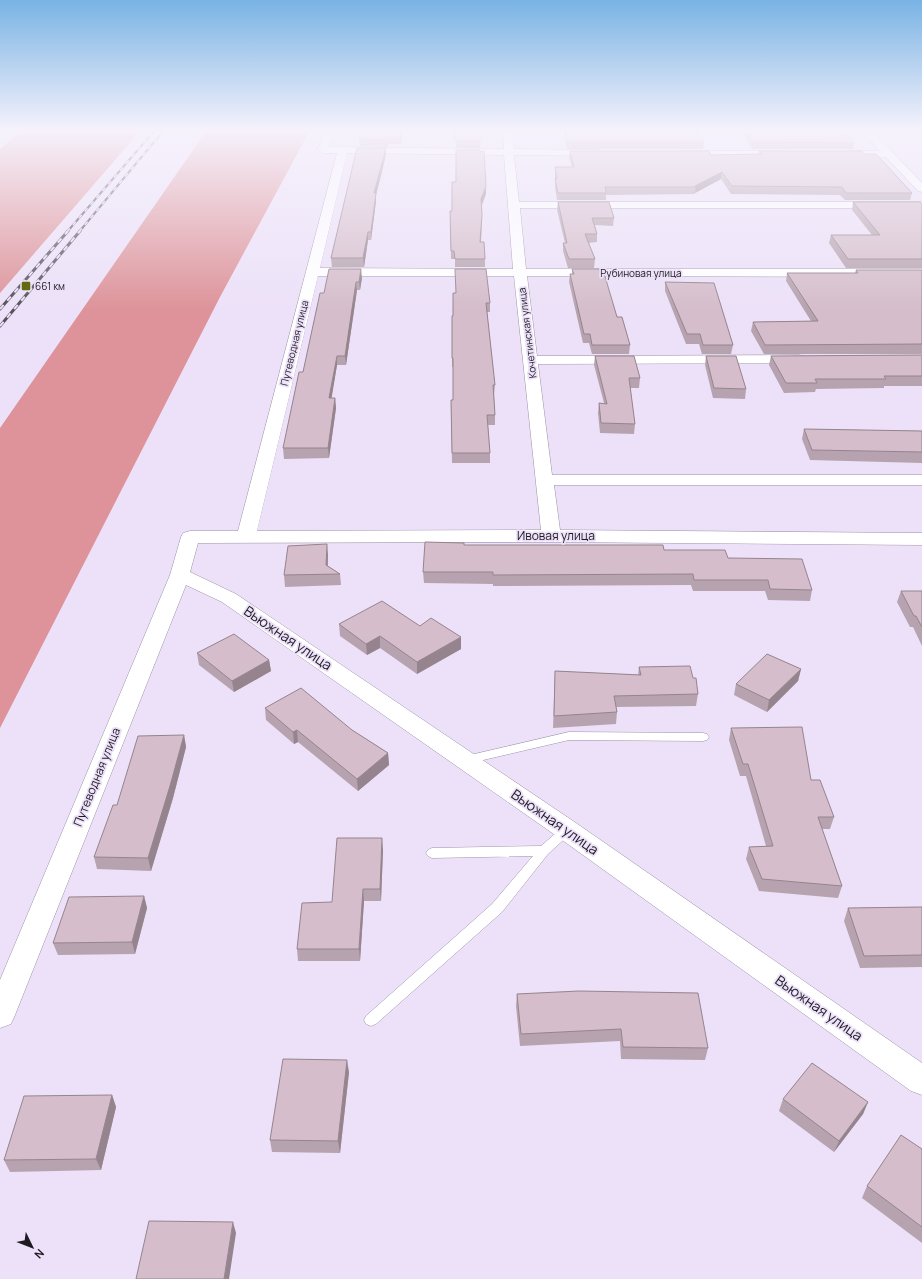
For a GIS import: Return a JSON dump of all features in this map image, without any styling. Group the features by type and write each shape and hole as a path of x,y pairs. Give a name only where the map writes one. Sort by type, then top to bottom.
{"street":[{"name":"Путеводная улица","path":"246,537 333,190"},
{"name":"Кочетинская улица","path":"513,190 520,272 551,536"},
{"path":"514,205 922,206"},
{"name":"Рубиновая улица","path":"312,272 922,273"},
{"path":"531,360 810,359"},
{"path":"545,480 922,480"},
{"name":"Ивовая улица","path":"190,537 551,536 922,539"},
{"name":"Путеводная улица","path":"0,1015 180,575 190,537"},
{"name":"Вьюжная улица","path":"180,575 229,598 567,830 922,1081"}],"lane":[{"path":"466,760 569,736 703,737"},
{"path":"371,1020 497,908 544,851 567,830"},
{"path":"432,853 544,851"}],"shaded area":[{"path":"0,190 89,190 0,293"},
{"path":"166,190 278,190 220,297 0,728 0,428"}],"building":[{"path":"347,190 375,190 374,193 376,193 371,232 368,232 363,258 331,258"},
{"path":"452,190 485,190 481,199 482,215 480,242 484,242 485,259 455,259 454,251 451,251 450,211 452,211"},
{"path":"557,190 605,190 606,193 558,193"},
{"path":"844,190 909,190 912,193 846,193"},
{"path":"558,202 609,202 614,218 592,218 597,234 585,234 595,259 569,259 563,243 567,243"},
{"path":"853,202 920,202 922,204 922,259 848,259 831,235 880,235"},
{"path":"329,269 361,269 359,282 356,282 345,356 337,356 329,398 335,398 328,448 283,448 299,372 303,372 320,293 324,293"},
{"path":"455,269 486,269 490,303 486,303 495,385 493,385 495,415 487,415 490,453 452,453 452,316 453,293 456,293"},
{"path":"572,269 599,269 600,273 604,273 617,317 622,317 630,345 592,345 590,334 584,334 570,274 574,274"},
{"path":"856,270 922,270 922,344 765,345 753,322 818,321 787,273 858,273"},
{"path":"665,282 714,283 733,345 703,345 700,334 687,334"},
{"path":"922,355 922,376 884,376 886,379 815,379 817,383 786,383 771,356"},
{"path":"595,356 634,356 640,378 629,378 635,424 601,423 599,403 607,404"},
{"path":"706,356 736,356 746,389 714,388"},
{"path":"804,429 922,431 922,452 812,450"},
{"path":"425,542 464,543 464,545 663,545 664,550 725,550 728,558 802,559 812,590 770,589 768,580 694,580 693,574 493,575 493,572 423,572"},
{"path":"327,544 326,565 340,574 284,575 288,546"},
{"path":"901,591 922,591 922,627 916,616 914,616"},
{"path":"382,601 420,626 431,618 461,637 417,662 380,636 366,644 339,624"},
{"path":"234,634 269,660 232,681 197,653"},
{"path":"767,654 801,669 769,700 736,684"},
{"path":"690,666 693,678 696,678 698,694 614,696 617,712 554,716 555,671 641,675 639,667"},
{"path":"301,688 352,730 388,753 357,779 297,730 293,732 265,708"},
{"path":"802,727 811,780 820,780 834,817 818,817 842,886 762,879 749,847 773,846 748,764 743,764 731,728"},
{"path":"184,735 148,858 94,857 113,805 117,805 138,736"},
{"path":"337,838 382,838 380,889 363,889 359,949 297,949 302,903 332,902"},
{"path":"144,896 132,942 53,943 69,897"},
{"path":"922,907 922,955 864,956 848,908"},
{"path":"579,991 698,993 708,1048 623,1047 621,1029 521,1034 517,994"},
{"path":"283,1059 347,1060 338,1141 270,1140"},
{"path":"812,1063 868,1102 839,1141 783,1099"},
{"path":"112,1095 96,1159 4,1160 24,1096"},
{"path":"901,1135 922,1149 922,1227 867,1186"},
{"path":"149,1221 233,1222 224,1279 136,1279"}],"railway":[{"path":"67,232 104,190"},
{"path":"79,232 114,190"},
{"path":"0,309 68,231"},
{"path":"0,326 80,231"}],"place":[{"name":"661 км","path":"26,286"}]}
